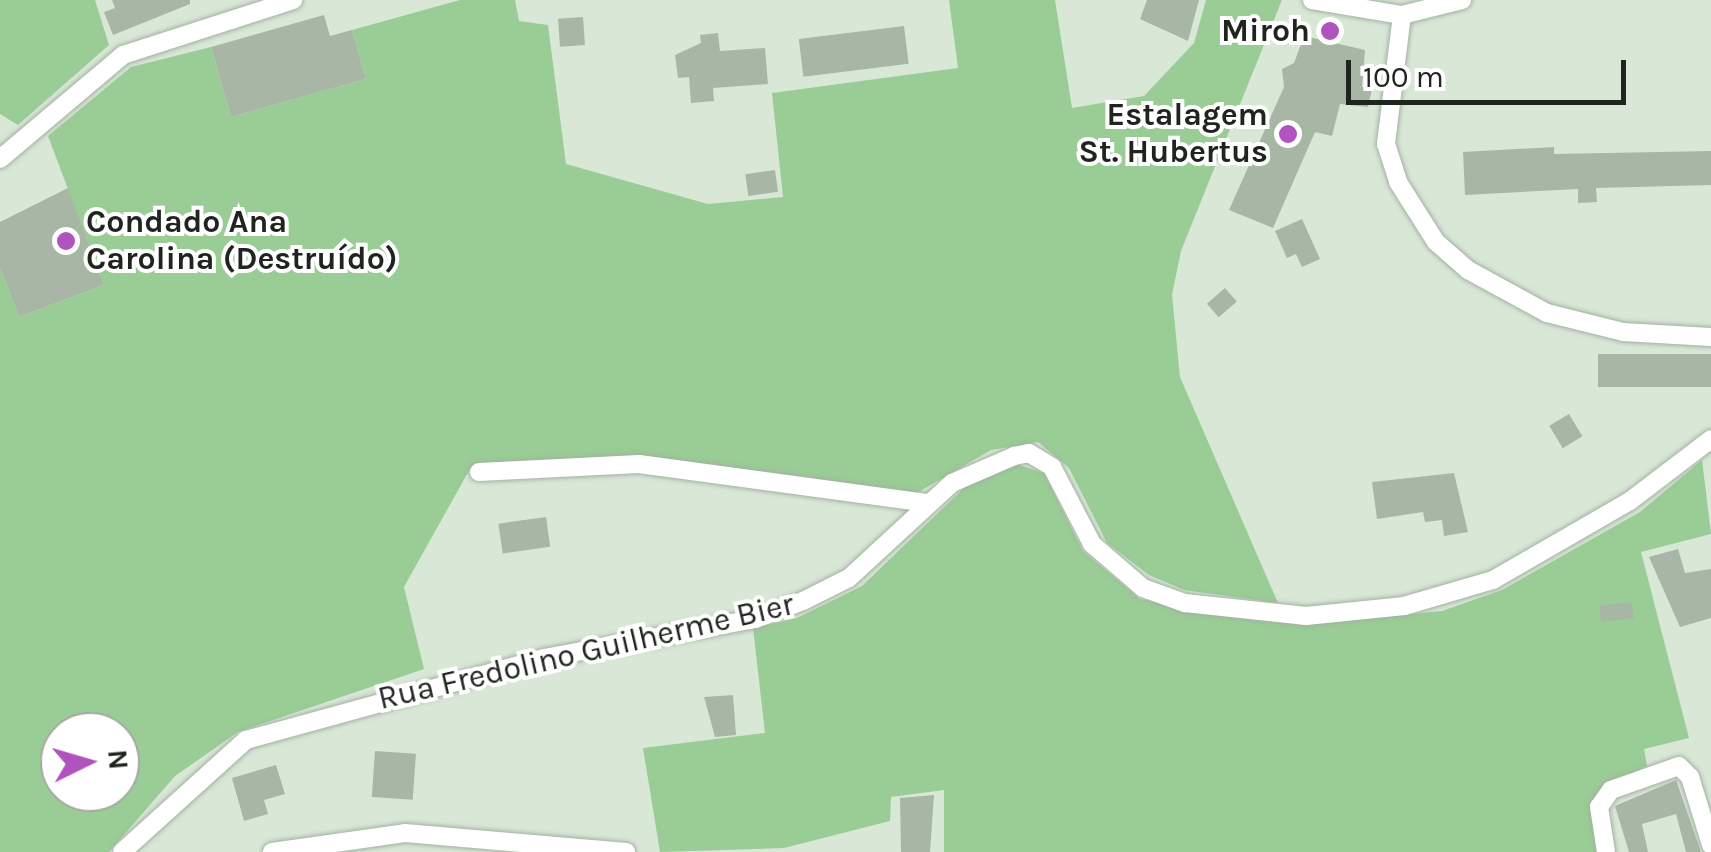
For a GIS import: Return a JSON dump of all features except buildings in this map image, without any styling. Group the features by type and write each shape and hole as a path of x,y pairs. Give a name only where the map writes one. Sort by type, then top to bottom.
{"street":[{"path":"0,159 123,54 293,0"},
{"path":"1312,0 1402,15 1462,0"},
{"path":"1402,15 1386,144 1398,182 1436,242 1498,289 1546,313 1623,332 1711,336"},
{"name":"Rua Fredolino Guilherme Bier","path":"122,852 246,740 544,658 755,619 849,578 926,504 972,472 1028,453 1052,467 1092,544 1143,588 1212,607 1345,614 1429,601 1516,568 1630,501 1710,443"},
{"path":"479,472 638,464 926,504"},
{"path":"1606,852 1601,802 1619,784 1662,767 1679,766 1690,776 1710,839"},
{"path":"272,852 405,833 626,852"}],"green space":[{"path":"0,0 95,0 109,45 18,125 0,114"},
{"path":"460,0 515,0 519,21 548,25 566,164 708,204 783,197 772,93 958,68 949,0 1055,0 1072,108 1144,96 1194,43 1206,0 1282,0 1181,251 1172,295 1180,377 1278,603 1184,590 1149,575 1107,543 1069,468 1038,442 991,450 915,494 640,458 471,467 404,587 424,669 238,732 175,776 109,852 0,852 0,268 19,317 104,285 48,136 131,67 211,47 231,117 366,79 352,30"},
{"path":"1702,460 1711,534 1641,552 1689,738 1644,749 1647,766 1600,790 1591,803 1600,852 944,852 944,790 891,797 890,821 784,848 660,852 643,748 765,733 753,628 797,618 862,586 965,487 1016,464 1044,473 1083,551 1140,599 1301,625 1442,611 1502,590 1640,512"}],"place":[{"name":"Miroh","path":"1330,31"},
{"name":"Estalagem St. Hubertus","path":"1288,134"},
{"name":"Condado Ana Carolina (Destruído)","path":"66,241"}]}
